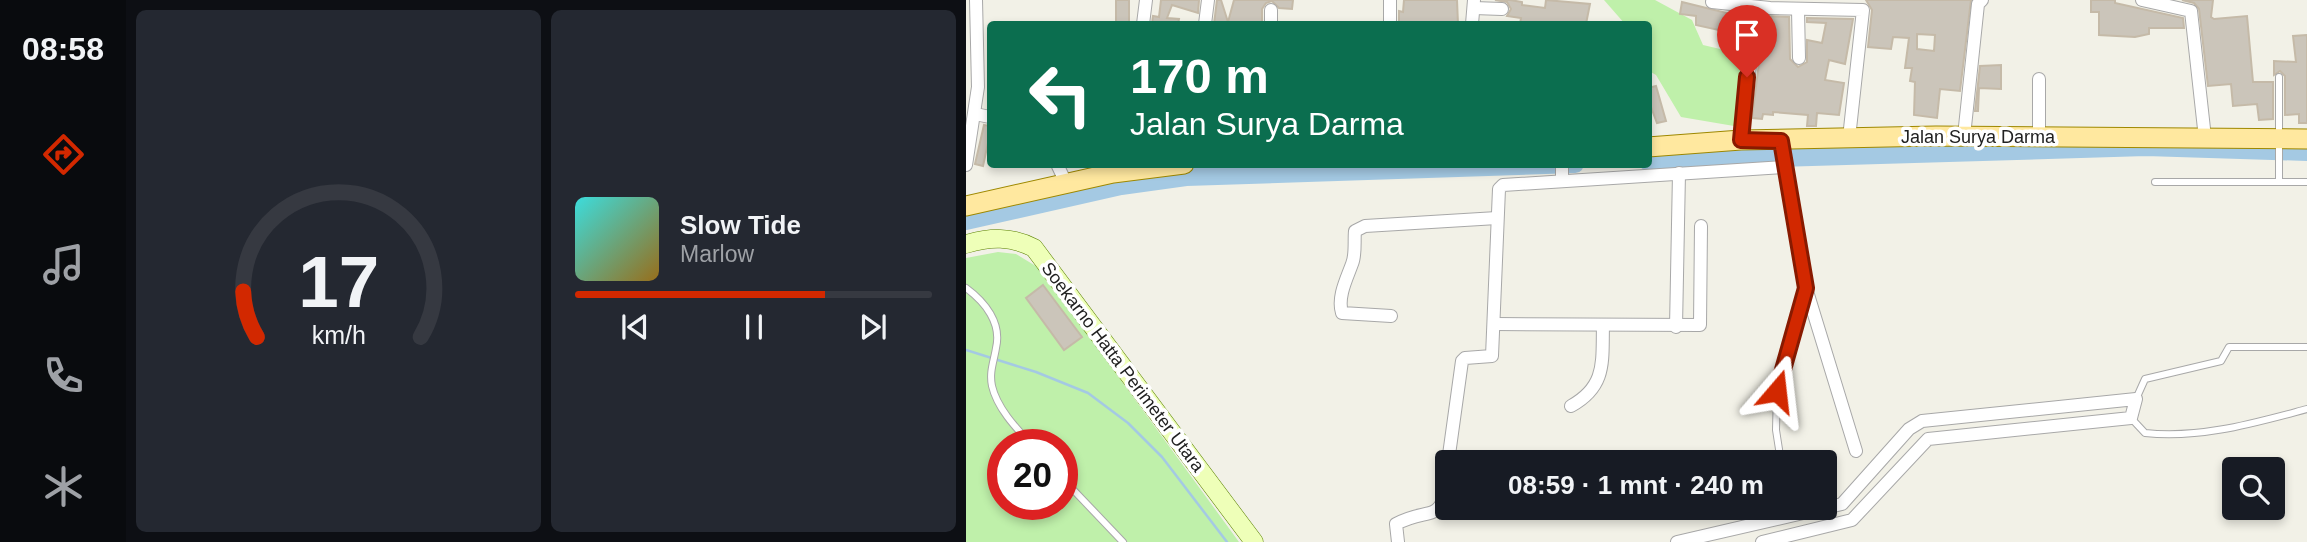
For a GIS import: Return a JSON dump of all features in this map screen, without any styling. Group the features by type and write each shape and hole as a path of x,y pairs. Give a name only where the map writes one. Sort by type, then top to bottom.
{"main road":[{"name":"Jalan Surya Darma","path":"1652,147 1741,140 1780,144 1849,138 1964,136 2205,138 2279,144 2307,139"},
{"path":"966,206 1066,183 1159,168"},
{"name":"Soekarno Hatta Perimeter Utara","path":"966,244 1004,238 1020,241 1034,248 1254,542"}],"street":[{"path":"966,164 975,114 977,50 972,34 976,0"},
{"path":"1143,21 1146,0"},
{"path":"1205,21 1208,0"},
{"path":"1390,0 1390,21"},
{"path":"1964,136 1978,4 1982,0"},
{"path":"2141,0 2191,11 2205,138"},
{"path":"1712,2 1798,10 1864,12 1849,138"},
{"path":"1474,4 1502,9"},
{"path":"1741,140 1757,7"},
{"path":"1271,10 1271,21"},
{"path":"1798,10 1799,58"},
{"path":"977,50 987,47"},
{"path":"2039,79 2039,137"},
{"path":"975,114 987,116"},
{"path":"1780,144 1806,288 1856,450"},
{"path":"1450,450 1462,361 1465,358 1492,356 1496,324 1497,218 1499,189 1503,185 1562,173 1679,173 1784,166"},
{"path":"1059,168 1066,183"},
{"path":"1676,327 1679,173"},
{"path":"1391,316 1342,313 1340,307 1347,271 1352,266 1355,231 1365,226 1497,218"},
{"path":"1496,324 1676,327 1700,325 1701,226"},
{"path":"1572,406 1591,393 1598,381 1602,367 1603,325"},
{"path":"1677,542 1728,536 1842,504 1909,429 1922,421 2136,399 2131,418 1928,439 1852,520 1762,542"},
{"path":"2041,409 2043,427"},
{"path":"2023,411 2025,429"},
{"path":"1398,542 1396,524 1435,513"}],"lane":[{"path":"2279,77 2279,182"},
{"path":"2155,181 2307,182"},
{"path":"966,288 992,315 997,345 990,370 999,403 1019,429"},
{"path":"1779,450 1776,430 1777,391 1806,288"},
{"path":"2136,399 2145,379 2221,361 2229,348 2307,347"},
{"path":"2131,418 2145,433 2166,435 2214,431 2307,409"},
{"path":"1078,495 1123,542"}],"green space":[{"path":"1604,0 1655,0 1692,20 1703,45 1746,55 1734,126 1681,117 1652,73 1652,21 1622,21"},
{"path":"998,252 1016,254 1039,268 1239,542 966,542 966,258"}],"building":[{"path":"1116,0 1129,0 1129,21 1116,21"},
{"path":"1161,0 1199,0 1198,13 1172,5 1167,18 1179,21 1152,21 1153,16 1159,17"},
{"path":"1217,0 1221,0 1228,21 1214,21"},
{"path":"1234,0 1293,0 1292,9 1279,8 1272,1 1266,3 1262,9 1262,21 1228,21"},
{"path":"1404,0 1457,0 1458,21 1399,21 1399,11 1403,12"},
{"path":"1495,0 1510,0 1522,2 1522,5 1545,8 1546,0 1590,4 1587,21 1520,21 1521,18 1507,16 1511,9 1507,2"},
{"path":"1866,0 1971,0 1960,91 1940,89 1937,118 1914,115 1915,82 1910,81 1912,68 1905,68 1909,38 1893,37 1891,49 1868,47 1872,10","holes":["1917,34 1935,35 1934,51 1917,49"]},
{"path":"2091,0 2115,0 2115,3 2183,18 2184,28 2149,28 2149,34 2135,37 2099,35 2099,12 2091,12"},
{"path":"2182,0 2213,0 2211,17 2214,19 2247,16 2253,82 2273,82 2273,119 2259,120 2257,104 2233,106 2231,84 2208,86 2199,9 2194,3"},
{"path":"1682,2 1747,18 1745,30 1741,35 1696,25 1696,16 1680,14"},
{"path":"1765,16 1789,17 1790,59 1798,67 1807,62 1807,40 1822,43 1826,23 1807,22 1807,18 1853,19 1845,64 1829,60 1825,80 1844,83 1839,115 1817,113 1816,126 1807,126 1808,115 1773,112 1773,115 1763,114 1762,119 1752,118"},
{"path":"2307,35 2307,123 2299,123 2299,114 2285,115 2285,76 2280,71 2274,75 2274,61 2296,62 2293,36"},
{"path":"2001,65 2001,89 1979,88 1978,111 1975,111 1980,66"},
{"path":"1656,86 1666,121 1657,123 1652,110 1652,87"},
{"path":"984,125 987,126 987,148 983,166 975,164"},
{"path":"1043,285 1082,337 1064,350 1026,298"}],"waterway":[{"path":"1652,162 2146,147 2307,152"},
{"path":"966,221 1121,186 1186,177 1455,168"},
{"path":"966,350 1036,372 1088,393 1128,423 1162,457 1227,542"}],"route":[{"path":"1747,77 1741,140 1781,141 1806,288 1777,391"}]}
